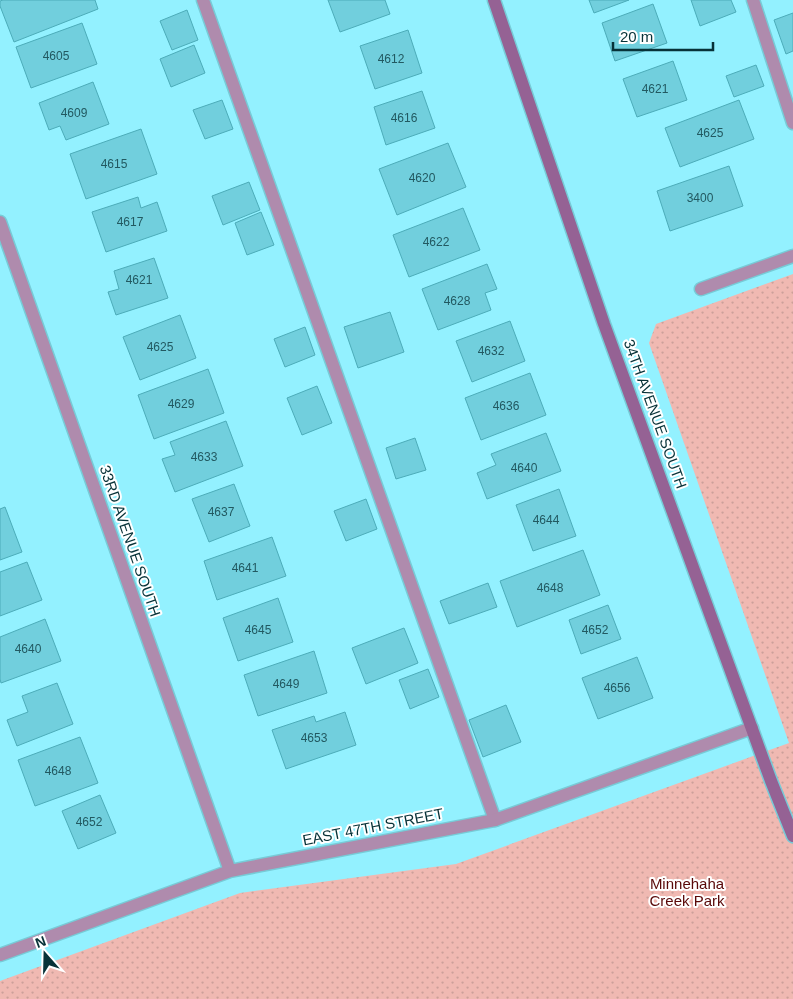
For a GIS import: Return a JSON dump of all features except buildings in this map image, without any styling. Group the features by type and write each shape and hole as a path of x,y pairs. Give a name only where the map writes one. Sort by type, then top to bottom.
{"street":[{"path":"203,0 496,820"},
{"name":"34TH AVENUE SOUTH","path":"494,0 604,324 771,781 793,836"},
{"path":"753,0 793,123"},
{"name":"33RD AVENUE SOUTH","path":"0,222 230,871"},
{"path":"701,289 793,256"},
{"name":"EAST 47TH STREET","path":"0,955 230,871 496,820 752,728"}],"green space":[{"name":"Minnehaha Creek Park","path":"793,274 793,999 0,999 0,981 240,893 456,864 789,743 649,343 656,324"}]}
